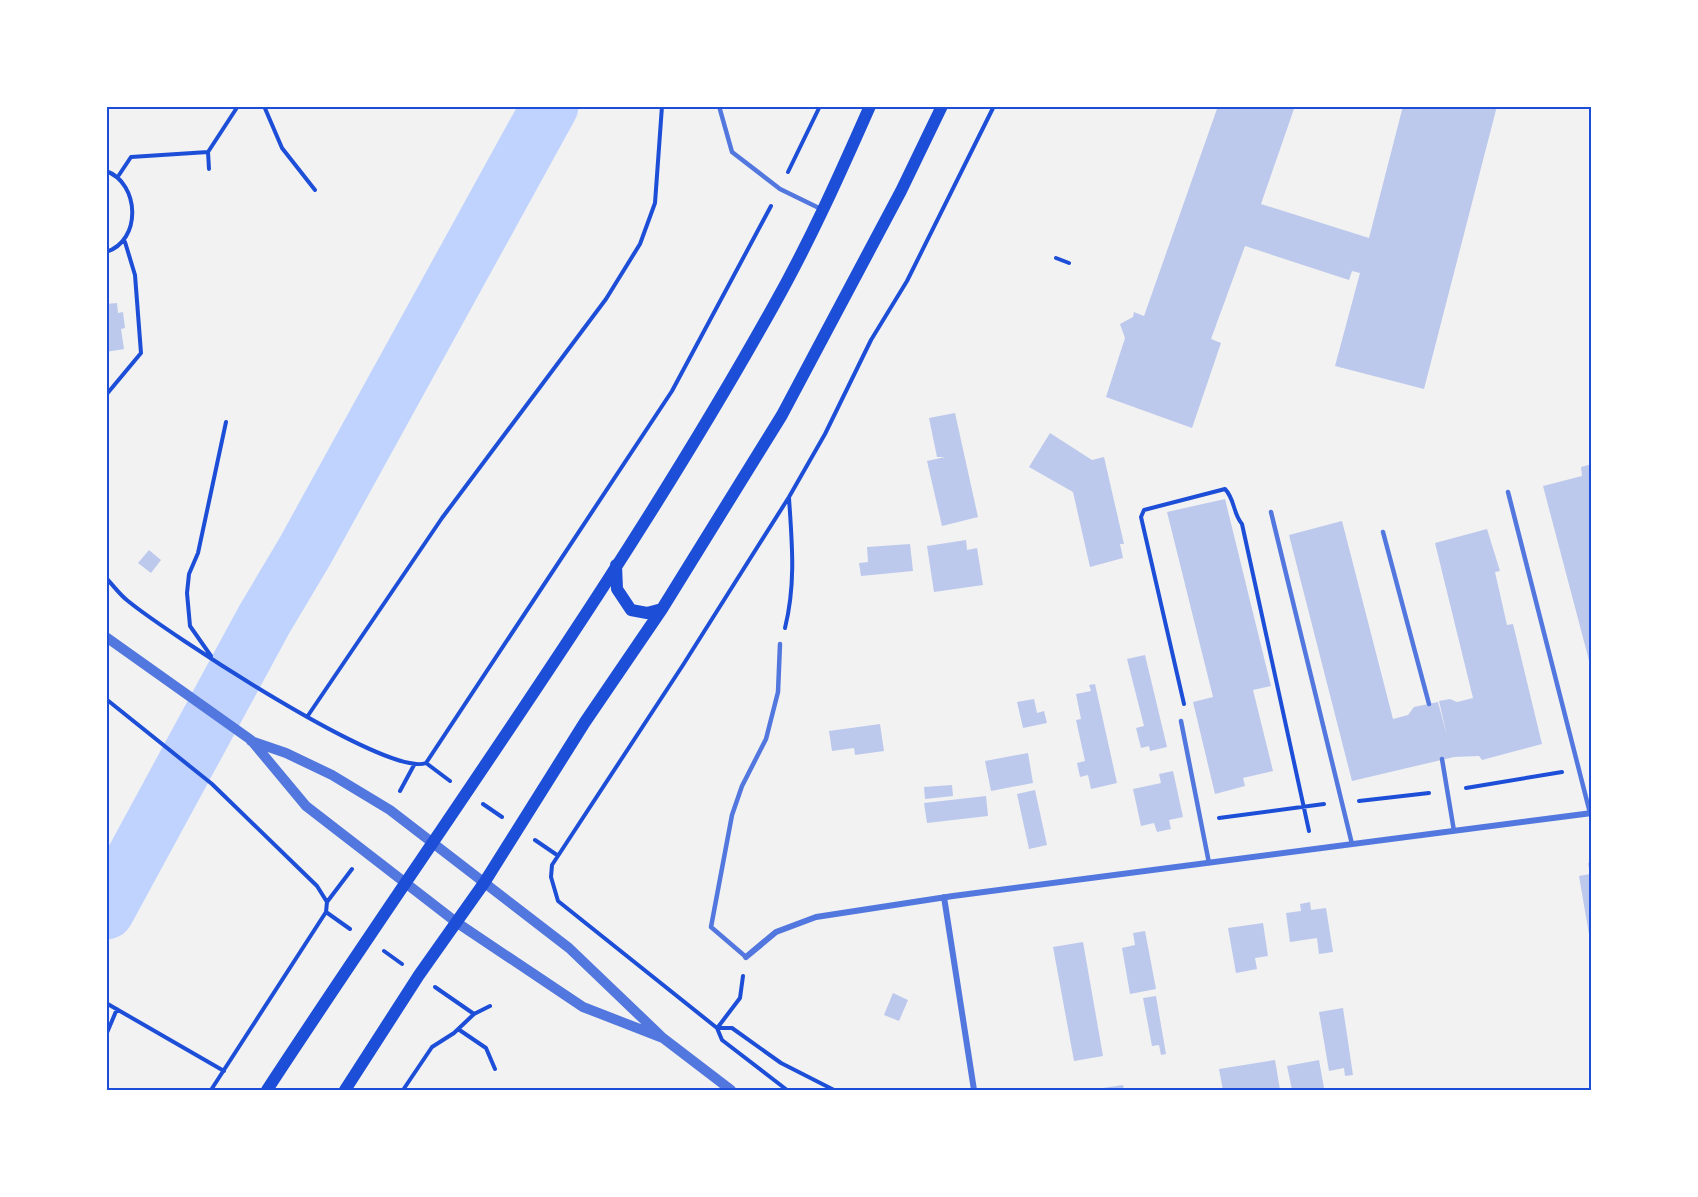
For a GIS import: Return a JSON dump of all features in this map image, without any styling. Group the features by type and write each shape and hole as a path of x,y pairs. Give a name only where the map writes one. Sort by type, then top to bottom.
{"main road":[{"path":"267,1090 404,883 467,794 681,463 774,305 824,210 870,106"},
{"path":"345,1090 484,883 585,722 662,609 782,415 901,191 942,106"},
{"path":"616,565 617,589 631,610 647,613 662,609"}],"street":[{"path":"106,637 241,734 332,775 390,810 569,948 663,1038 730,1090"},
{"path":"251,740 306,806 456,922 584,1006 663,1038"},
{"path":"747,957 776,932 816,917 944,897 1591,813"},
{"path":"944,897 974,1090"}],"lane":[{"path":"718,106 732,152 780,189 824,210"},
{"path":"1508,492 1591,813"},
{"path":"1271,512 1352,844"},
{"path":"1383,532 1429,704"},
{"path":"747,957 711,927 732,815 742,786 766,738 778,692 780,644"},
{"path":"1180,721 1209,863"},
{"path":"1442,759 1454,831"}],"path":[{"path":"209,169 208,152 238,106"},
{"path":"264,106 282,148 315,190"},
{"path":"307,717 442,518 606,299 640,244 655,203 662,106"},
{"path":"426,763 672,391 780,189 820,106"},
{"path":"788,1090 722,1040 717,1028 558,901 551,877 552,865 683,665 789,497 825,434 871,340 907,281 994,106"},
{"path":"118,175 131,157 208,152"},
{"path":"106,171 118,175 126,187 131,204 132,226 125,242 106,252"},
{"path":"107,392 141,353 135,275 125,242"},
{"path":"1056,258 1069,262"},
{"path":"213,660 190,626 187,593 189,574 198,553 226,422"},
{"path":"1180,721 1185,700 1142,512 1225,489 1230,494 1237,518 1242,524 1312,849"},
{"path":"780,644 791,602 794,570 789,497"},
{"path":"106,578 127,600 213,660 307,717 384,754 414,765 426,763 467,794 557,855"},
{"path":"107,700 212,784 305,874 327,902 326,912 211,1090"},
{"path":"1200,820 1303,805 1447,791 1579,770"},
{"path":"717,1028 740,998 747,957"},
{"path":"106,1004 224,1071"},
{"path":"404,1090 432,1047 458,1029 474,1014 490,1006"},
{"path":"106,1035 117,1009"},
{"path":"717,1028 732,1028 782,1063 834,1090"},
{"path":"458,1029 486,1048 495,1069"}],"building":[{"path":"1218,106 1295,106 1261,204 1369,238 1403,106 1497,106 1424,389 1335,366 1360,273 1352,271 1349,280 1245,246 1211,339 1221,343 1192,428 1106,397 1125,338 1120,324 1133,317 1134,312 1144,316"},
{"path":"117,303 118,313 123,312 125,328 121,329 124,349 106,352 106,304"},
{"path":"955,413 978,517 942,526 927,461 945,457 937,457 929,418"},
{"path":"1050,433 1092,460 1104,457 1124,544 1120,544 1123,558 1090,567 1073,492 1029,467"},
{"path":"1592,464 1591,668 1543,486 1582,476 1581,467"},
{"path":"1225,499 1271,686 1253,690 1273,771 1243,778 1245,786 1215,794 1193,702 1213,697 1167,512"},
{"path":"1342,521 1393,719 1408,715 1414,707 1438,702 1447,736 1439,701 1450,699 1457,702 1473,698 1435,543 1487,529 1500,571 1495,572 1507,625 1513,624 1542,744 1482,760 1479,756 1454,757 1352,781 1289,535"},
{"path":"966,540 967,550 977,548 983,585 934,592 927,546"},
{"path":"910,544 913,571 861,576 859,563 868,562 867,547"},
{"path":"149,550 161,560 151,573 138,563"},
{"path":"1145,655 1167,747 1150,751 1149,746 1141,748 1136,728 1144,726 1127,659"},
{"path":"1095,684 1117,783 1091,789 1088,775 1080,777 1077,763 1085,761 1076,720 1081,719 1076,694 1091,691 1089,685"},
{"path":"1034,699 1037,713 1044,711 1047,723 1023,728 1017,702"},
{"path":"880,724 884,751 855,755 854,748 832,751 829,731"},
{"path":"1028,753 1033,783 991,791 985,761"},
{"path":"1173,771 1183,817 1169,820 1171,829 1157,832 1154,823 1141,826 1133,789 1161,783 1159,774"},
{"path":"952,785 953,796 925,799 924,787"},
{"path":"1035,790 1047,845 1029,849 1017,794"},
{"path":"986,796 988,816 927,823 924,803"},
{"path":"1592,862 1592,940 1590,940 1579,876 1590,874 1588,863"},
{"path":"1310,902 1311,910 1326,908 1333,952 1319,954 1317,938 1290,942 1286,913 1301,911 1300,904"},
{"path":"1263,923 1268,956 1255,958 1257,969 1236,973 1228,928"},
{"path":"1145,931 1156,989 1130,994 1122,948 1135,945 1133,933"},
{"path":"1083,942 1103,1056 1074,1061 1053,947"},
{"path":"893,993 908,1000 899,1021 884,1015"},
{"path":"1156,996 1166,1054 1161,1055 1159,1045 1152,1046 1143,998"},
{"path":"1343,1008 1353,1075 1345,1076 1344,1068 1329,1071 1319,1012"},
{"path":"1275,1060 1280,1090 1223,1090 1219,1069"},
{"path":"1319,1060 1324,1088 1292,1090 1287,1066"},
{"path":"1123,1085 1124,1090 1103,1090 1103,1088"}],"waterway":[{"path":"106,911 264,620 305,551 550,106"}]}
